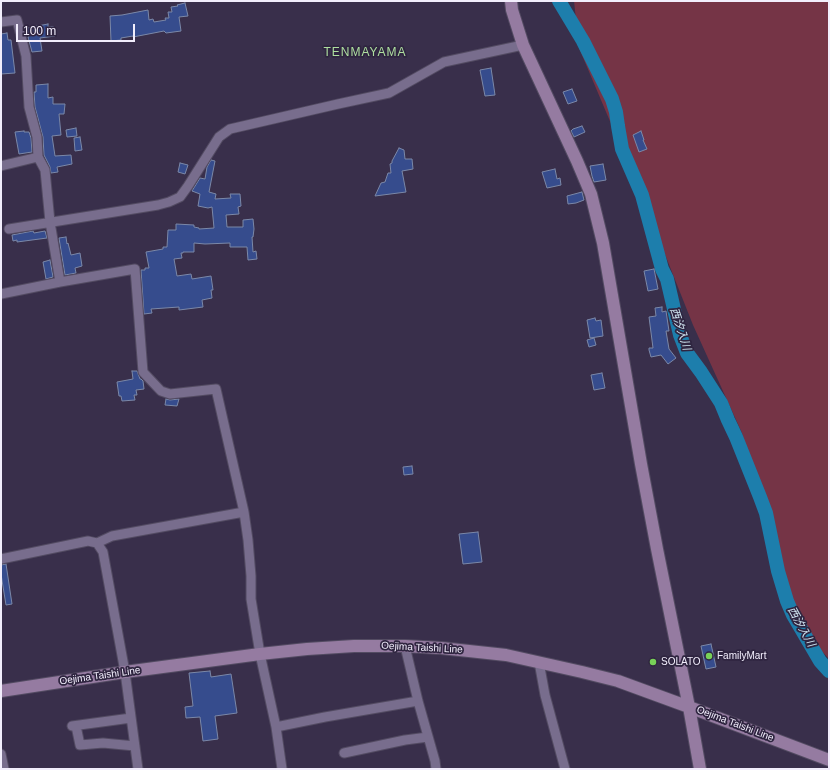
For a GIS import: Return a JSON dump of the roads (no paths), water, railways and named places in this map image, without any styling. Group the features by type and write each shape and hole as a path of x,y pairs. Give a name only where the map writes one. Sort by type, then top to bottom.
{"main road":[{"path":"510,1 523,45 591,194 603,243 642,472 700,769"},
{"name":"Oejima Taishi Line","path":"1,691 125,672 307,649 346,646 405,646 441,648 506,655 618,681 829,760"}],"street":[{"path":"1,22 17,20 26,56 29,106 37,137 38,157 45,170 50,222 60,282"},
{"path":"9,229 169,202 180,197 219,137 230,128 390,93 444,62 523,45"},
{"path":"1,166 38,157"},
{"path":"1,294 135,269 143,372 161,391 170,394 216,389 244,512 251,576 251,599 260,654 276,727 282,769"},
{"path":"1,559 88,541 97,543 112,536 244,512"},
{"path":"97,543 103,552 125,672 138,769"},
{"path":"405,646 436,769"},
{"path":"539,662 545,695 565,769"},
{"path":"276,727 418,701"},
{"path":"131,718 73,726 80,745 103,743 135,746"},
{"path":"344,753 405,740 428,737"},
{"path":"1,754 4,769"}],"waterway":[{"name":"西汐入川","path":"559,1 583,41 612,99 616,112 622,149 642,195 662,269 667,279 680,335 687,353 721,403 766,513 778,571 787,601 793,615 820,661 829,671"}],"place":[{"name":"FamilyMart","path":"709,656"},
{"name":"SOLATO","path":"653,662"}],"district":[{"name":"TENMAYAMA","path":"365,53"}]}
